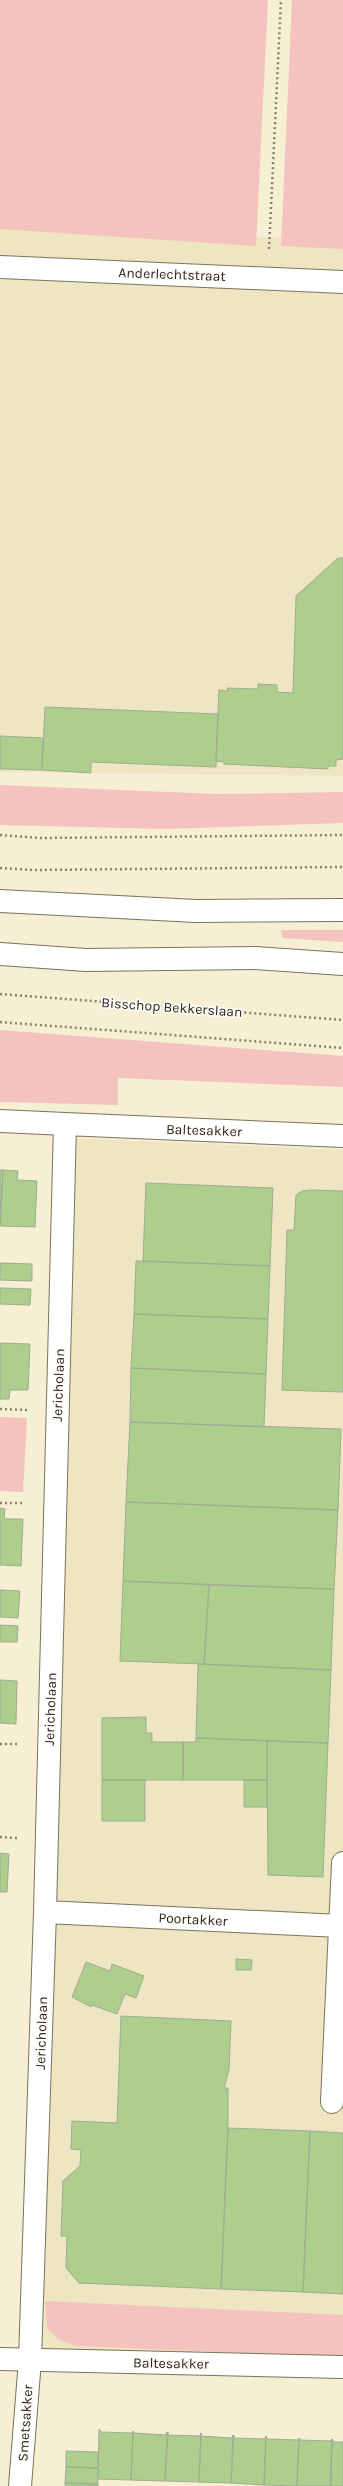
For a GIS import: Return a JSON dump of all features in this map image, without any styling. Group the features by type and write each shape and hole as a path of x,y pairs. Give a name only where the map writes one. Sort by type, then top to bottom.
{"street":[{"name":"Anderlechtstraat","path":"0,267 343,282"},
{"path":"0,901 196,911 343,910"},
{"path":"0,954 86,960 255,958 343,964"},
{"path":"0,1121 65,1124"},
{"name":"Baltesakker","path":"65,1124 343,1136"},
{"name":"Jericholaan","path":"30,2360 45,1912 65,1124"},
{"path":"332,2102 343,1863"},
{"name":"Poortakker","path":"45,1912 341,1926"},
{"name":"Baltesakker","path":"0,2359 343,2367"},
{"name":"Smetsakker","path":"20,2486 30,2360"}],"path":[{"path":"268,279 281,0"},
{"path":"0,835 40,838 343,835"},
{"path":"0,868 33,870 343,867"},
{"name":"Bisschop Bekkerslaan","path":"0,994 343,1020"},
{"path":"0,1022 343,1048"}],"shaded area":[{"path":"0,0 268,0 256,246 0,229"},
{"path":"292,0 343,0 343,249 281,246"},
{"path":"0,226 343,241 343,776 0,772"},
{"path":"0,785 217,794 343,792 343,823 165,829 0,825"},
{"path":"281,930 343,930 343,942 282,938"},
{"path":"0,1030 343,1056 343,1087 118,1078 118,1105 0,1102"},
{"path":"72,1138 343,1150 343,2356 36,2353"},
{"path":"0,1417 27,1418 23,1492 0,1491"},
{"path":"45,2301 343,2315 343,2357 75,2346 58,2339 47,2328"}],"building":[{"path":"338,558 343,558 343,759 336,760 336,766 328,766 328,769 224,764 224,762 216,761 219,690 228,691 227,688 258,689 258,684 277,685 277,692 293,693 296,596"},
{"path":"45,707 218,714 216,767 91,762 91,773 42,770"},
{"path":"0,736 43,738 42,770 0,769"},
{"path":"0,1170 3,1170 0,1226"},
{"path":"3,1170 18,1171 17,1180 37,1181 35,1227 0,1226"},
{"path":"146,1183 273,1188 270,1266 143,1261"},
{"path":"302,1191 343,1191 343,1392 282,1390 287,1230 294,1230 296,1195"},
{"path":"136,1261 270,1266 268,1319 134,1314"},
{"path":"0,1263 32,1264 32,1281 0,1280"},
{"path":"0,1288 31,1289 30,1305 0,1304"},
{"path":"134,1314 268,1319 266,1374 131,1368"},
{"path":"0,1343 30,1344 28,1390 10,1390 9,1399 0,1399"},
{"path":"131,1368 266,1374 264,1427 130,1422"},
{"path":"130,1422 341,1429 338,1510 126,1502"},
{"path":"126,1502 338,1510 334,1589 123,1581"},
{"path":"0,1508 5,1509 4,1519 23,1519 21,1566 0,1565"},
{"path":"123,1581 209,1585 204,1664 120,1661"},
{"path":"209,1585 334,1589 331,1670 204,1664"},
{"path":"0,1590 20,1591 18,1618 0,1617"},
{"path":"0,1625 18,1626 17,1642 0,1642"},
{"path":"198,1664 331,1670 328,1743 196,1738"},
{"path":"0,1680 17,1681 16,1724 0,1723"},
{"path":"146,1717 146,1733 152,1733 152,1742 183,1742 183,1780 102,1780 102,1718"},
{"path":"196,1738 267,1741 267,1780 183,1780 183,1742 196,1742"},
{"path":"267,1741 328,1743 323,1877 268,1875"},
{"path":"102,1780 145,1780 145,1821 102,1821"},
{"path":"244,1780 267,1780 267,1807 244,1807"},
{"path":"0,1853 9,1854 7,1892 0,1892"},
{"path":"236,1959 252,1960 251,1970 236,1970"},
{"path":"86,1962 110,1971 112,1964 144,1976 136,1998 125,1994 117,2014 92,2005 91,2007 72,1997"},
{"path":"121,2016 231,2021 229,2070 224,2088 228,2088 228,2128 221,2289 79,2283 66,2268 67,2236 61,2236 63,2181 80,2166 81,2150 71,2149 72,2121 117,2123"},
{"path":"228,2128 310,2131 303,2292 221,2289"},
{"path":"310,2131 343,2133 343,2294 303,2292"},
{"path":"99,2429 101,2432 132,2433 133,2431 131,2480 98,2479"},
{"path":"133,2431 134,2433 166,2435 167,2432 165,2481 131,2480"},
{"path":"168,2432 168,2435 200,2436 201,2433 199,2482 165,2481"},
{"path":"201,2433 201,2436 232,2438 233,2435 231,2483 199,2482"},
{"path":"234,2435 234,2438 265,2439 266,2436 264,2485 231,2483"},
{"path":"266,2436 267,2439 298,2440 299,2438 297,2486 264,2485"},
{"path":"299,2438 300,2440 331,2441 332,2439 331,2486 297,2486"},
{"path":"332,2439 334,2442 343,2442 343,2486 330,2486"},
{"path":"66,2451 98,2452 98,2468 66,2467"},
{"path":"66,2467 98,2468 98,2484 65,2483"},
{"path":"65,2483 98,2484 98,2486 65,2486"}]}
